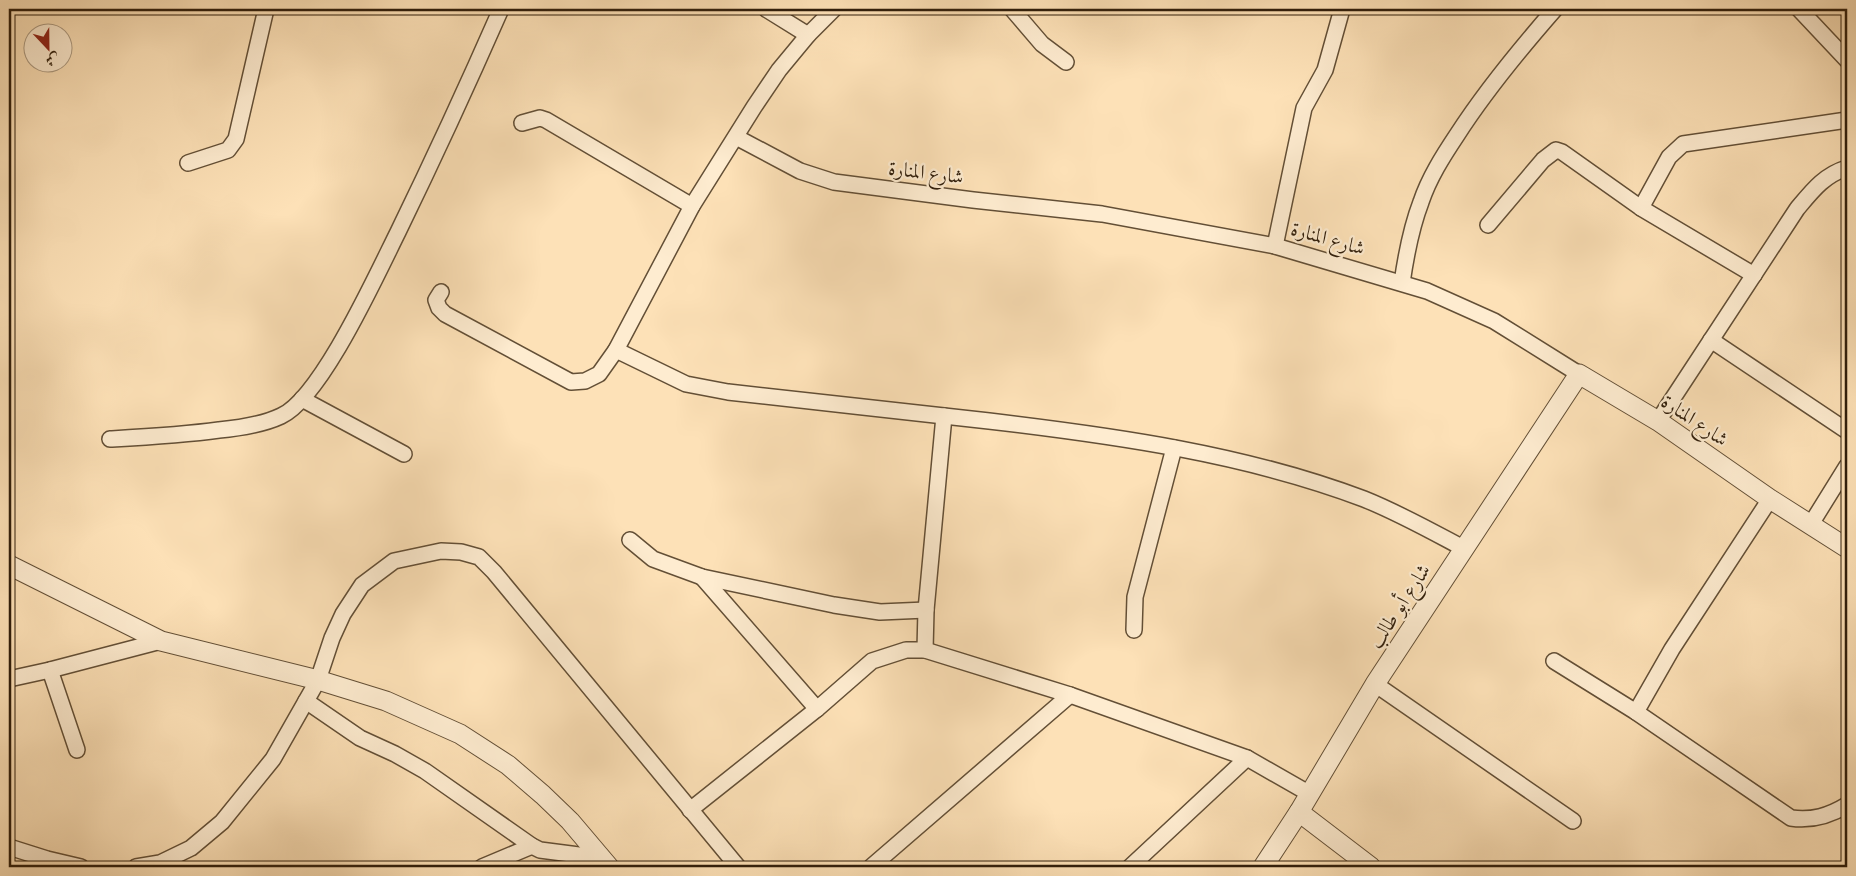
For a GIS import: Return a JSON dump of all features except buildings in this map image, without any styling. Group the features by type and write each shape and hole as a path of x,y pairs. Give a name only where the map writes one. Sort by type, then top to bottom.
{"street":[{"path":"188,163 228,150 236,139 266,9"},
{"path":"110,440 182,436 252,426 282,416 294,408 308,394 339,346 376,276 452,121 501,9"},
{"path":"766,9 808,35"},
{"path":"441,292 436,300 439,308 445,314 571,382 584,381 599,374 616,350 692,206 779,70 808,35 834,9"},
{"path":"1012,9 1042,44 1066,62"},
{"path":"1275,246 1304,108 1325,70 1342,9"},
{"path":"1402,283 1407,251 1418,209 1443,156 1470,114 1518,52 1555,9"},
{"path":"1799,9 1847,60"},
{"path":"522,123 540,118 552,123 692,206"},
{"path":"1641,208 1669,157 1684,144 1847,120"},
{"name":"شارع المنارة","path":"736,137 800,171 834,182 1102,214 1275,246 1427,291 1494,321 1658,421 1770,499 1847,548"},
{"path":"1488,225 1543,160 1556,150 1562,152 1641,208 1754,276"},
{"path":"1658,421 1797,209 1818,184 1837,171 1847,168"},
{"path":"1711,340 1847,431"},
{"path":"616,350 686,384 728,392 1083,432 1174,448 1274,471 1363,499 1388,509 1463,548"},
{"name":"شارع أبو طالب","path":"1263,867 1299,812 1375,684 1579,374"},
{"path":"302,399 404,454"},
{"path":"925,650 926,610 944,416"},
{"path":"1134,630 1135,597 1174,448"},
{"path":"1812,524 1847,466"},
{"path":"1636,712 1672,649 1770,499"},
{"path":"630,540 653,559 702,577 834,605 880,612 926,610"},
{"path":"136,867 160,863 191,848 222,822 273,759 318,680 332,638 343,614 362,585 394,561 441,551 461,552 479,557 494,572 738,867"},
{"path":"9,565 161,640 318,680 386,701 460,734 508,765 543,795 570,821 605,863"},
{"path":"702,577 817,709"},
{"path":"9,678 50,670 161,640"},
{"path":"690,810 817,709 872,661 906,650 925,650 1070,695 1247,758 1310,794"},
{"path":"1554,661 1636,712 1791,818 1807,820 1825,816 1847,805"},
{"path":"50,670 77,750"},
{"path":"1375,684 1573,821"},
{"path":"871,867 1070,695"},
{"path":"306,701 360,738 395,754 425,771 532,846 540,850 605,863"},
{"path":"1130,867 1247,758"},
{"path":"1299,812 1371,867"},
{"path":"482,867 532,846"},
{"path":"9,847 81,867"}]}
